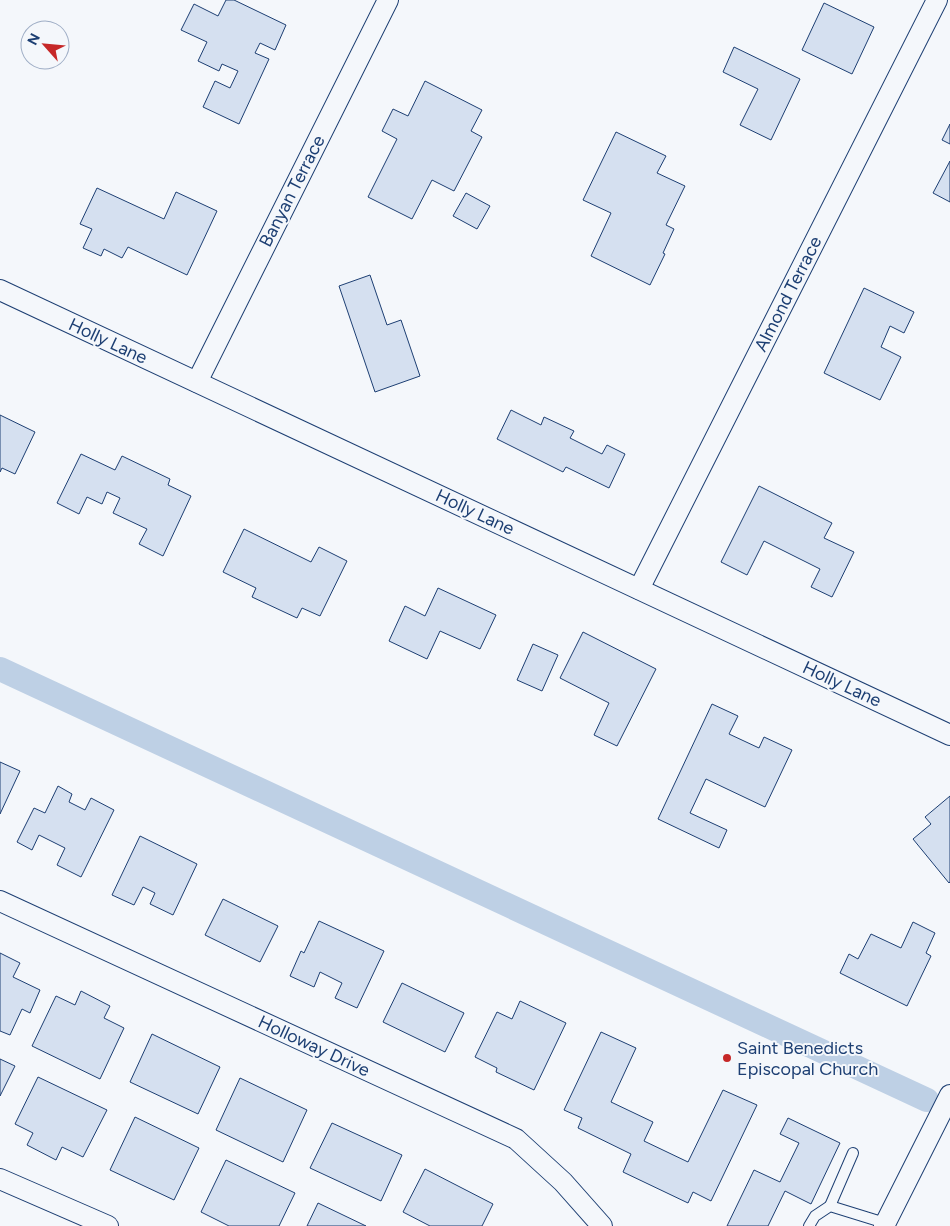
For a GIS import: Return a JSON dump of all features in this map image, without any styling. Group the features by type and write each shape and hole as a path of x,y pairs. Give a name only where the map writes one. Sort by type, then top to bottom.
{"street":[{"name":"Banyan Terrace","path":"196,382 388,0"},
{"name":"Almond Terrace","path":"639,589 938,0"},
{"name":"Holly Lane","path":"0,290 950,735"},
{"name":"Holloway Drive","path":"0,901 516,1139 563,1182 602,1226"},
{"path":"885,1224 950,1094"},
{"path":"0,1179 108,1226"}],"lane":[{"path":"809,1226 815,1216 830,1206 853,1153"},
{"path":"830,1206 885,1224"}],"building":[{"path":"226,0 234,0 286,25 275,50 260,43 255,53 269,59 239,124 203,107 215,81 230,88 238,71 222,64 219,71 198,61 207,42 181,30 194,4 218,16"},
{"path":"824,3 874,27 852,74 802,50"},
{"path":"734,47 800,79 771,140 740,125 758,89 723,72"},
{"path":"425,81 482,110 471,131 482,137 454,191 432,180 412,219 368,197 397,139 382,131 393,109 408,116"},
{"path":"950,124 950,144 942,140"},
{"path":"616,132 666,156 657,173 685,186 666,225 674,229 663,253 665,254 650,285 591,256 611,213 583,200"},
{"path":"950,161 950,202 933,193"},
{"path":"97,188 164,219 176,192 217,211 187,275 128,247 122,258 104,249 101,256 83,248 92,229 80,224"},
{"path":"466,193 490,206 477,229 453,216"},
{"path":"370,275 387,325 401,320 420,376 375,392 339,286"},
{"path":"864,288 914,312 904,333 890,326 881,347 901,357 880,400 824,373"},
{"path":"511,410 541,425 544,417 574,431 570,438 602,454 607,445 625,454 609,488 566,467 563,472 497,439"},
{"path":"0,415 35,432 15,474 2,468 0,472"},
{"path":"81,454 115,470 122,456 170,479 168,485 191,496 163,556 139,544 147,529 113,513 120,498 107,492 102,504 87,497 79,514 57,503"},
{"path":"759,486 832,523 824,538 854,552 832,597 811,587 820,569 764,541 747,575 721,562"},
{"path":"244,529 311,562 319,547 347,561 320,616 302,608 297,618 252,597 256,588 223,572"},
{"path":"438,588 496,615 480,649 440,631 427,659 389,641 405,606 425,616"},
{"path":"583,632 656,669 617,746 594,735 609,703 560,678"},
{"path":"533,644 558,655 542,691 517,680"},
{"path":"712,704 738,716 729,734 759,748 764,737 792,750 765,807 706,779 690,813 727,830 719,848 658,819"},
{"path":"0,762 20,771 0,814"},
{"path":"58,786 72,794 69,802 85,810 91,798 114,810 81,877 57,865 65,848 39,835 32,850 17,842 34,808 45,813"},
{"path":"950,796 949,883 913,839 931,824 925,817"},
{"path":"140,836 197,864 173,915 150,904 155,893 143,887 134,905 112,895"},
{"path":"223,899 278,926 260,962 205,935"},
{"path":"319,921 384,951 357,1008 335,998 342,983 320,972 314,987 290,976 301,951 304,953"},
{"path":"913,922 935,933 926,953 931,956 907,1006 840,973 849,954 858,959 871,934 901,948"},
{"path":"0,953 20,963 13,977 40,990 30,1013 22,1009 10,1035 0,1031"},
{"path":"402,983 464,1013 445,1052 383,1022"},
{"path":"81,991 110,1006 104,1018 124,1028 100,1079 32,1046 56,996 75,1005"},
{"path":"520,1001 566,1023 534,1090 496,1072 497,1068 475,1057 497,1012 512,1019"},
{"path":"601,1032 636,1048 611,1102 653,1122 644,1141 688,1162 723,1090 757,1105 711,1201 693,1192 688,1203 623,1172 631,1154 578,1128 582,1118 564,1110"},
{"path":"152,1034 220,1067 198,1114 130,1082"},
{"path":"0,1059 15,1066 0,1096"},
{"path":"38,1077 107,1110 83,1157 62,1147 56,1160 27,1145 33,1133 15,1124"},
{"path":"240,1078 307,1110 283,1162 216,1130"},
{"path":"135,1117 199,1148 174,1200 110,1170"},
{"path":"788,1118 840,1143 811,1204 785,1191 768,1226 727,1226 754,1170 780,1182 799,1143 780,1134"},
{"path":"332,1123 402,1155 381,1201 310,1168"},
{"path":"226,1160 295,1193 279,1226 229,1226 201,1212"},
{"path":"425,1169 493,1204 482,1226 430,1226 403,1212"},
{"path":"318,1203 366,1226 307,1226"}],"waterway":[{"path":"0,669 927,1100"}],"place":[{"name":"Saint Benedicts Episcopal Church","path":"727,1058"}]}
